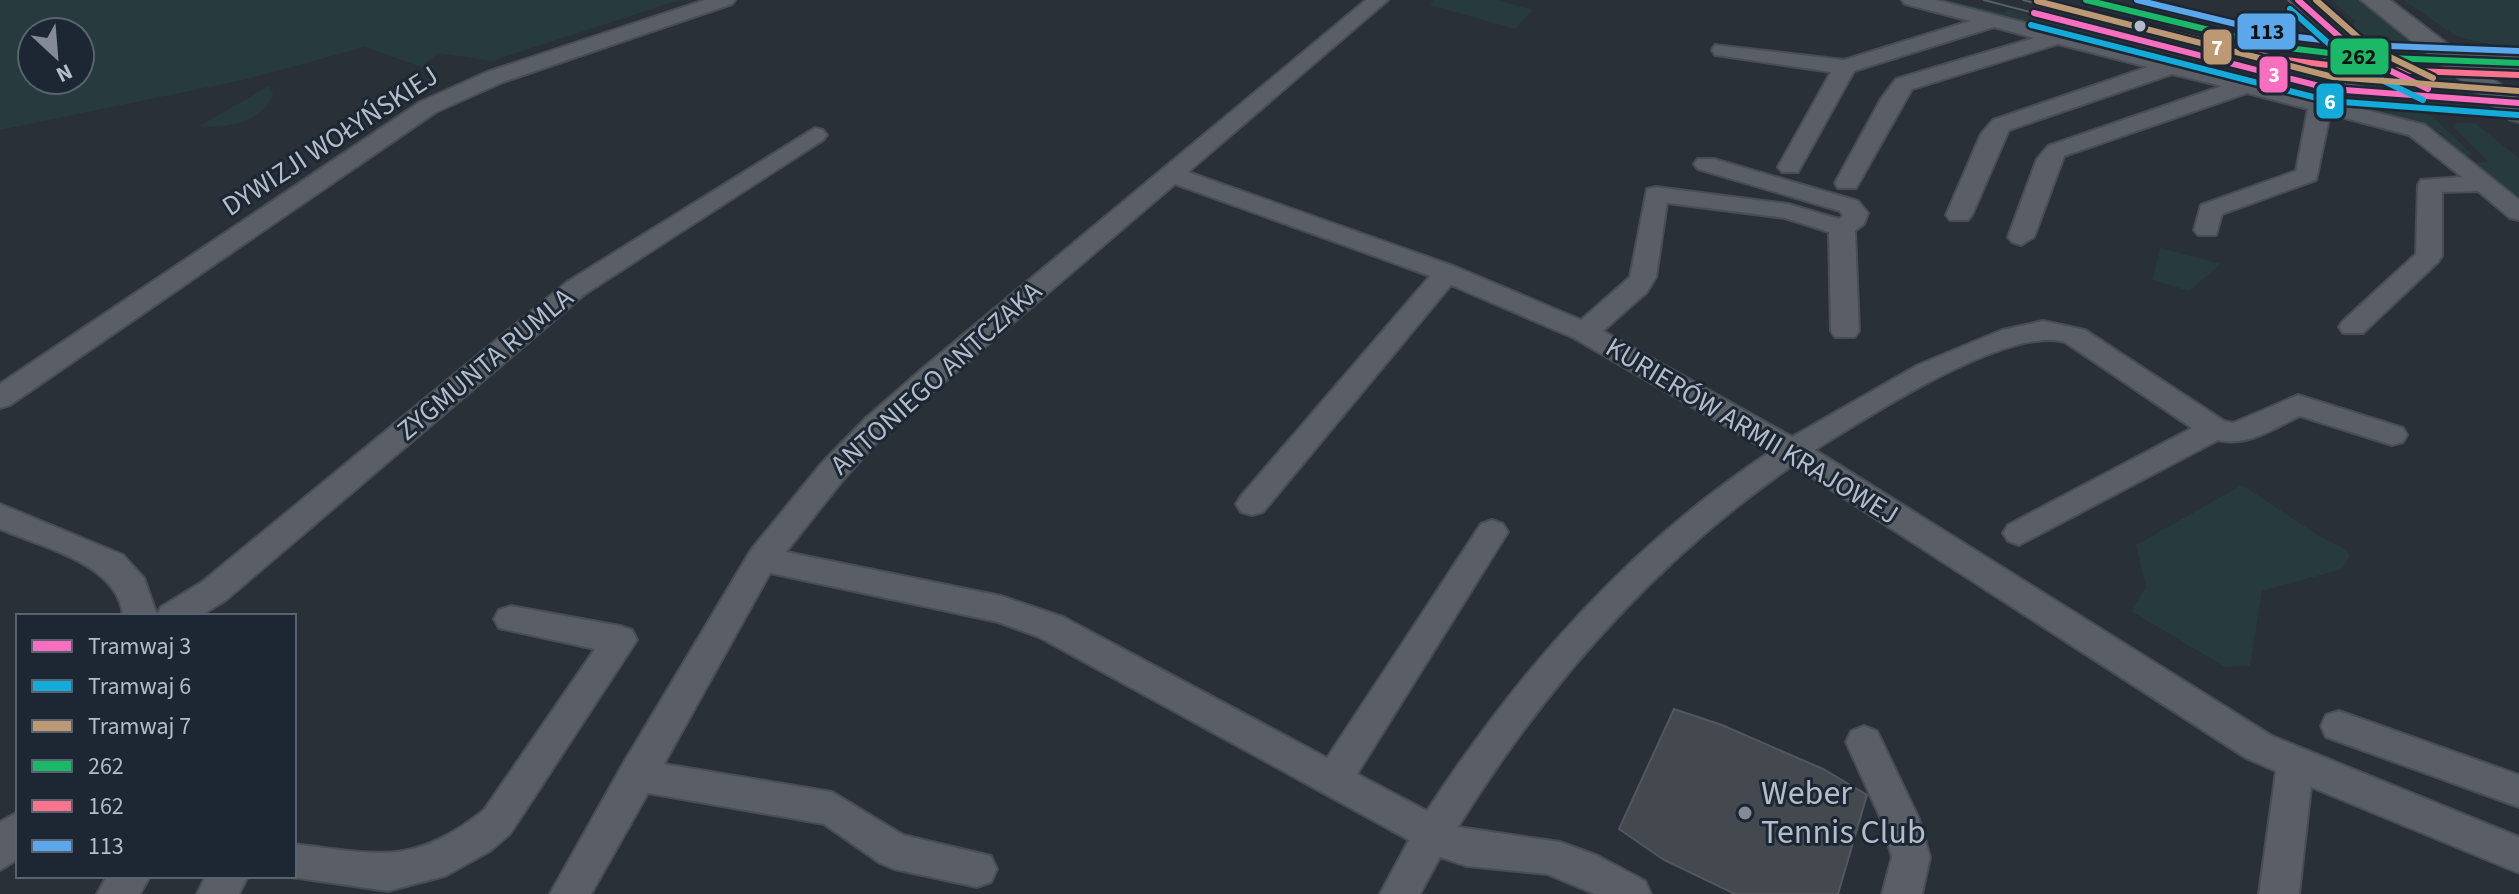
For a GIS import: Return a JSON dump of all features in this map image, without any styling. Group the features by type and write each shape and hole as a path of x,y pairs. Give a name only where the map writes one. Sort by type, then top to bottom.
{"main road":[{"path":"2374,0 2519,113"},
{"path":"2451,60 2519,63"}],"street":[{"name":"DYWIZJI WOŁYŃSKIEJ","path":"0,398 428,107 495,77 725,0"},
{"name":"ANTONIEGO ANTCZAKA","path":"570,894 762,559 798,509 876,425 1378,0"},
{"path":"1912,0 2426,134 2519,213"},
{"path":"1723,50 1845,67 1992,22"},
{"path":"1847,183 1892,99 1904,84 2055,39"},
{"path":"1790,167 1845,67"},
{"path":"1959,215 1993,134 2001,125 2167,68"},
{"path":"2021,237 2049,159 2056,151 2242,87"},
{"path":"2207,230 2210,210 2307,175 2320,106"},
{"name":"ZYGMUNTA RUMLA","path":"176,614 225,582 576,288 815,135"},
{"path":"1706,164 1849,206 1856,213 1855,219 1842,228"},
{"name":"KURIERÓW ARMII KRAJOWEJ","path":"1170,174 1447,273 1584,332 1792,450 2217,722 2295,765 2519,855"},
{"path":"2353,327 2429,256 2430,185 2484,183"},
{"path":"1584,332 1631,294 1643,277 1656,194 1788,211 1842,228"},
{"path":"1842,228 1845,331"},
{"path":"1252,504 1447,273"},
{"path":"1400,894 1432,834 1523,701 1583,627 1643,566 1701,516 1792,450 1928,371 2032,329 2055,327 2075,336 2215,429 2236,434 2298,405 2392,435"},
{"path":"2019,533 2215,429"},
{"path":"0,516 112,564 127,576 139,603 140,614"},
{"path":"1333,780 1492,532"},
{"path":"762,559 1001,609 1051,627 1432,834 1474,850 1533,854 1580,864 1631,894"},
{"path":"296,862 388,873 409,870 452,854 497,822 620,640 511,619"},
{"path":"2339,726 2519,791"},
{"path":"1864,742 1900,819 1911,857 1902,894"},
{"path":"2279,894 2295,765"},
{"path":"636,775 832,809 894,851 977,869"},
{"path":"0,852 16,832"}],"green space":[{"path":"0,0 679,0 492,61 439,53 425,63 434,65 433,71 365,47 243,80 0,130"},
{"path":"1435,0 1496,0 1533,10 1515,29 1430,5"},
{"path":"1926,0 1947,0 2004,13 2007,9 2196,58 2195,63 2324,95 2411,107 2433,117 2473,155 2465,155 2435,129"},
{"path":"2332,0 2363,0 2429,53 2359,51 2332,27 2350,26 2356,22"},
{"path":"2403,0 2519,0 2519,52 2456,36"},
{"path":"2332,61 2366,63 2437,95 2378,88 2312,71"},
{"path":"2377,63 2435,72 2461,82 2487,98 2435,88"},
{"path":"269,86 273,94 268,104 252,118 231,125 199,126"},
{"path":"2409,100 2468,103 2503,111 2482,111 2472,115"},
{"path":"2457,123 2475,123 2519,158 2519,201 2475,163 2488,162 2453,126"},
{"path":"2160,248 2221,264 2189,291 2153,280"},
{"path":"2242,485 2316,534 2347,550 2350,557 2342,569 2262,591 2250,666 2225,667 2131,611 2146,587 2136,545"}],"building":[{"name":"Weber Tennis Club","path":"1674,709 1722,725 1823,769 1867,795 1838,894 1735,894 1664,860 1619,829"}],"tram line":[{"path":"1984,0 2034,13"},
{"path":"2023,0 2342,83 2431,98"},
{"path":"2288,0 2319,29 2330,49 2321,61 2298,70"},
{"name":"3","path":"2298,0 2362,57 2428,89"},
{"name":"7","path":"2316,0 2369,47 2433,78"},
{"name":"7","path":"2037,1 2333,77 2519,91"},
{"name":"6","path":"2290,9 2355,67 2423,100"},
{"name":"3","path":"2034,13 2331,89 2519,103"},
{"name":"6","path":"2031,25 2329,101 2518,115"}],"transit line":[{"name":"262","path":"2086,0 2279,47 2362,57 2519,63"},
{"name":"113","path":"2137,0 2281,35 2363,45 2519,51"},
{"name":"162","path":"2083,12 2278,59 2362,69 2519,75"}],"place":[{"name":"Weber Tennis Club","path":"1745,813"}]}
